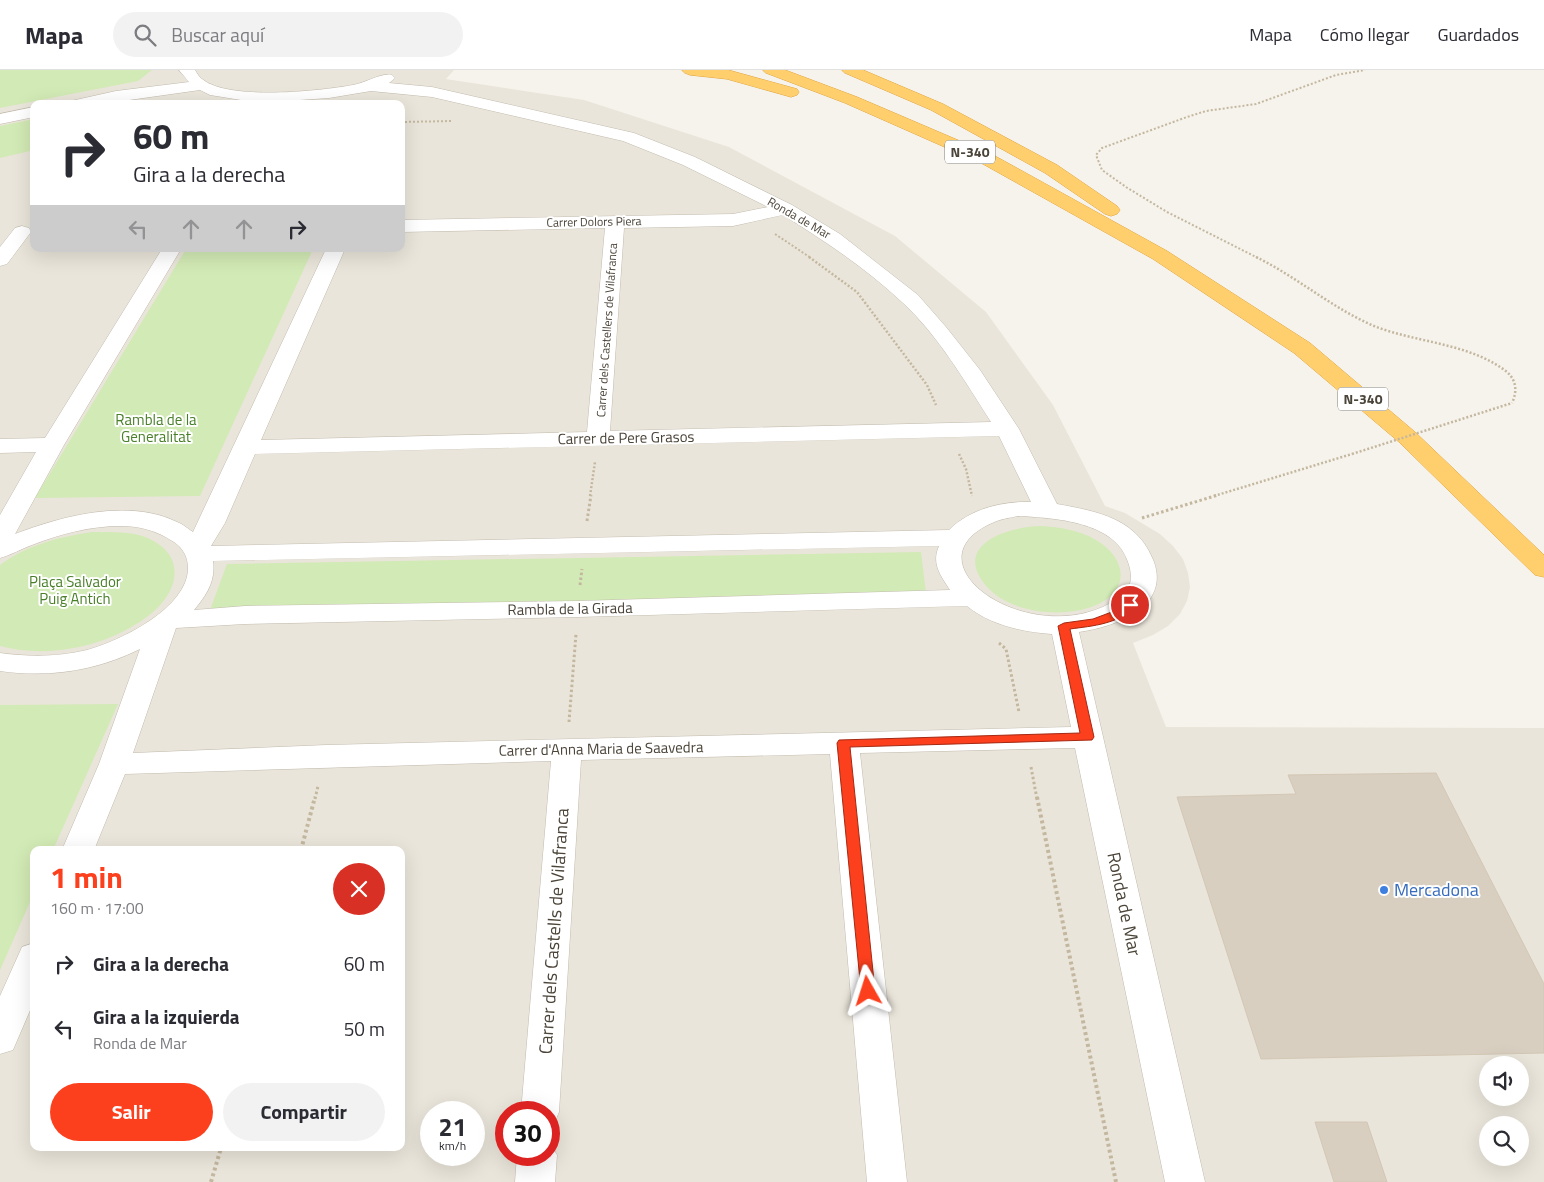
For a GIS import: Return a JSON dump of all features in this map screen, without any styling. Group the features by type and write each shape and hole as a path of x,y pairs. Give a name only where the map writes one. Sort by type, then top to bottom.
{"highway":[{"path":"690,70 728,75 828,102 932,141 1090,224 1160,255"},
{"name":"N-340","path":"770,70 851,100 989,160 1160,255 1302,348 1407,437 1544,569"},
{"path":"850,70 936,106 1052,168 1109,208 1160,255"}],"street":[{"path":"116,96 185,70 189,78 198,86"},
{"name":"Ronda de Mar","path":"371,86 407,74 432,92"},
{"path":"96,100 198,86 255,97 300,97 371,86"},
{"name":"Ronda de Mar","path":"371,86 432,92 628,137 689,161 786,209 833,238 911,299 939,331 972,375 1007,429 1047,509"},
{"path":"0,119 30,113"},
{"name":"Carrer Dolors Piera","path":"405,226 733,220 786,209"},
{"name":"Carrer dels Castellers de Vilafranca","path":"598,439 615,222"},
{"path":"0,233 28,232"},
{"path":"0,260 28,232"},
{"path":"0,536 52,445 169,252"},
{"path":"198,551 334,252"},
{"name":"Carrer de Pere Grasos","path":"246,447 1007,429"},
{"path":"0,446 52,445"},
{"path":"1018,509 1047,509 1084,517 1110,528 1130,543 1143,561 1145,580 1138,597 1121,612 1095,622 1064,626 1037,625 1012,619 989,610 970,598 956,584 949,568 948,553 955,538 970,524 992,514 1018,509"},
{"path":"0,550 20,539 56,527 92,520 126,518 157,523 181,534 198,551 202,568 198,585 188,602 166,622 129,644 91,658 51,665 13,665 0,662"},
{"path":"198,551 955,538"},
{"name":"Rambla de la Girada","path":"166,622 246,615 578,610 970,598"},
{"path":"80,846 114,764 166,622"},
{"name":"Ronda de Mar","path":"1064,626 1185,1182"},
{"name":"Carrer d'Anna Maria de Saavedra","path":"114,764 326,756 1087,737"},
{"path":"844,743 887,1182"},
{"name":"Carrer dels Castells de Vilafranca","path":"541,1101 567,750"},
{"path":"0,1039 30,967"},
{"path":"535,1182 536,1166"}],"path":[{"path":"1110,528 1512,403 1517,394 1516,383 1506,371 1482,358 1398,334 1352,315 1278,268 1171,213 1124,186 1107,173 1097,162 1096,155 1102,148 1181,119 1215,110 1257,104 1329,75 1365,70"},
{"path":"405,122 456,121"},
{"path":"302,846 326,756"},
{"path":"212,1182 220,1151"}],"shaded area":[{"path":"0,70 454,70 446,79 584,100 729,147 895,236 986,312 1053,405 1105,506 1125,513 1160,534 1183,559 1190,587 1187,601 1180,614 1168,626 1153,635 1133,643 1166,727 1544,728 1544,1182 0,1182"}],"green space":[{"path":"0,70 152,70 138,81 41,100 30,100 30,102 0,108"},
{"path":"30,120 30,151 0,158 0,126"},
{"name":"Rambla de la Generalitat","path":"184,252 312,252 200,496 35,498"},
{"path":"1041,526 1076,531 1096,540 1107,548 1120,568 1118,587 1111,595 1102,602 1088,608 1075,611 1046,612 1017,606 992,592 983,582 976,568 976,556 981,547 1003,533 1016,529"},
{"name":"Plaça Salvador Puig Antich","path":"92,532 119,532 139,535 159,544 168,553 173,563 175,574 167,596 159,606 132,627 96,643 77,648 38,651 0,646 0,565 32,547 68,536"},
{"path":"921,552 926,593 210,610 227,564"},
{"path":"118,704 55,846 30,846 30,902 0,970 0,705"}],"building":[{"path":"1436,773 1544,984 1544,1053 1261,1059 1177,797 1296,794 1288,775"},
{"path":"1315,1122 1367,1122 1387,1182 1334,1182"}],"place":[{"name":"Mercadona","path":"1384,890"}],"route":[{"path":"868,991 844,743 1087,737 1064,626 1095,622 1121,612 1130,605"}]}
